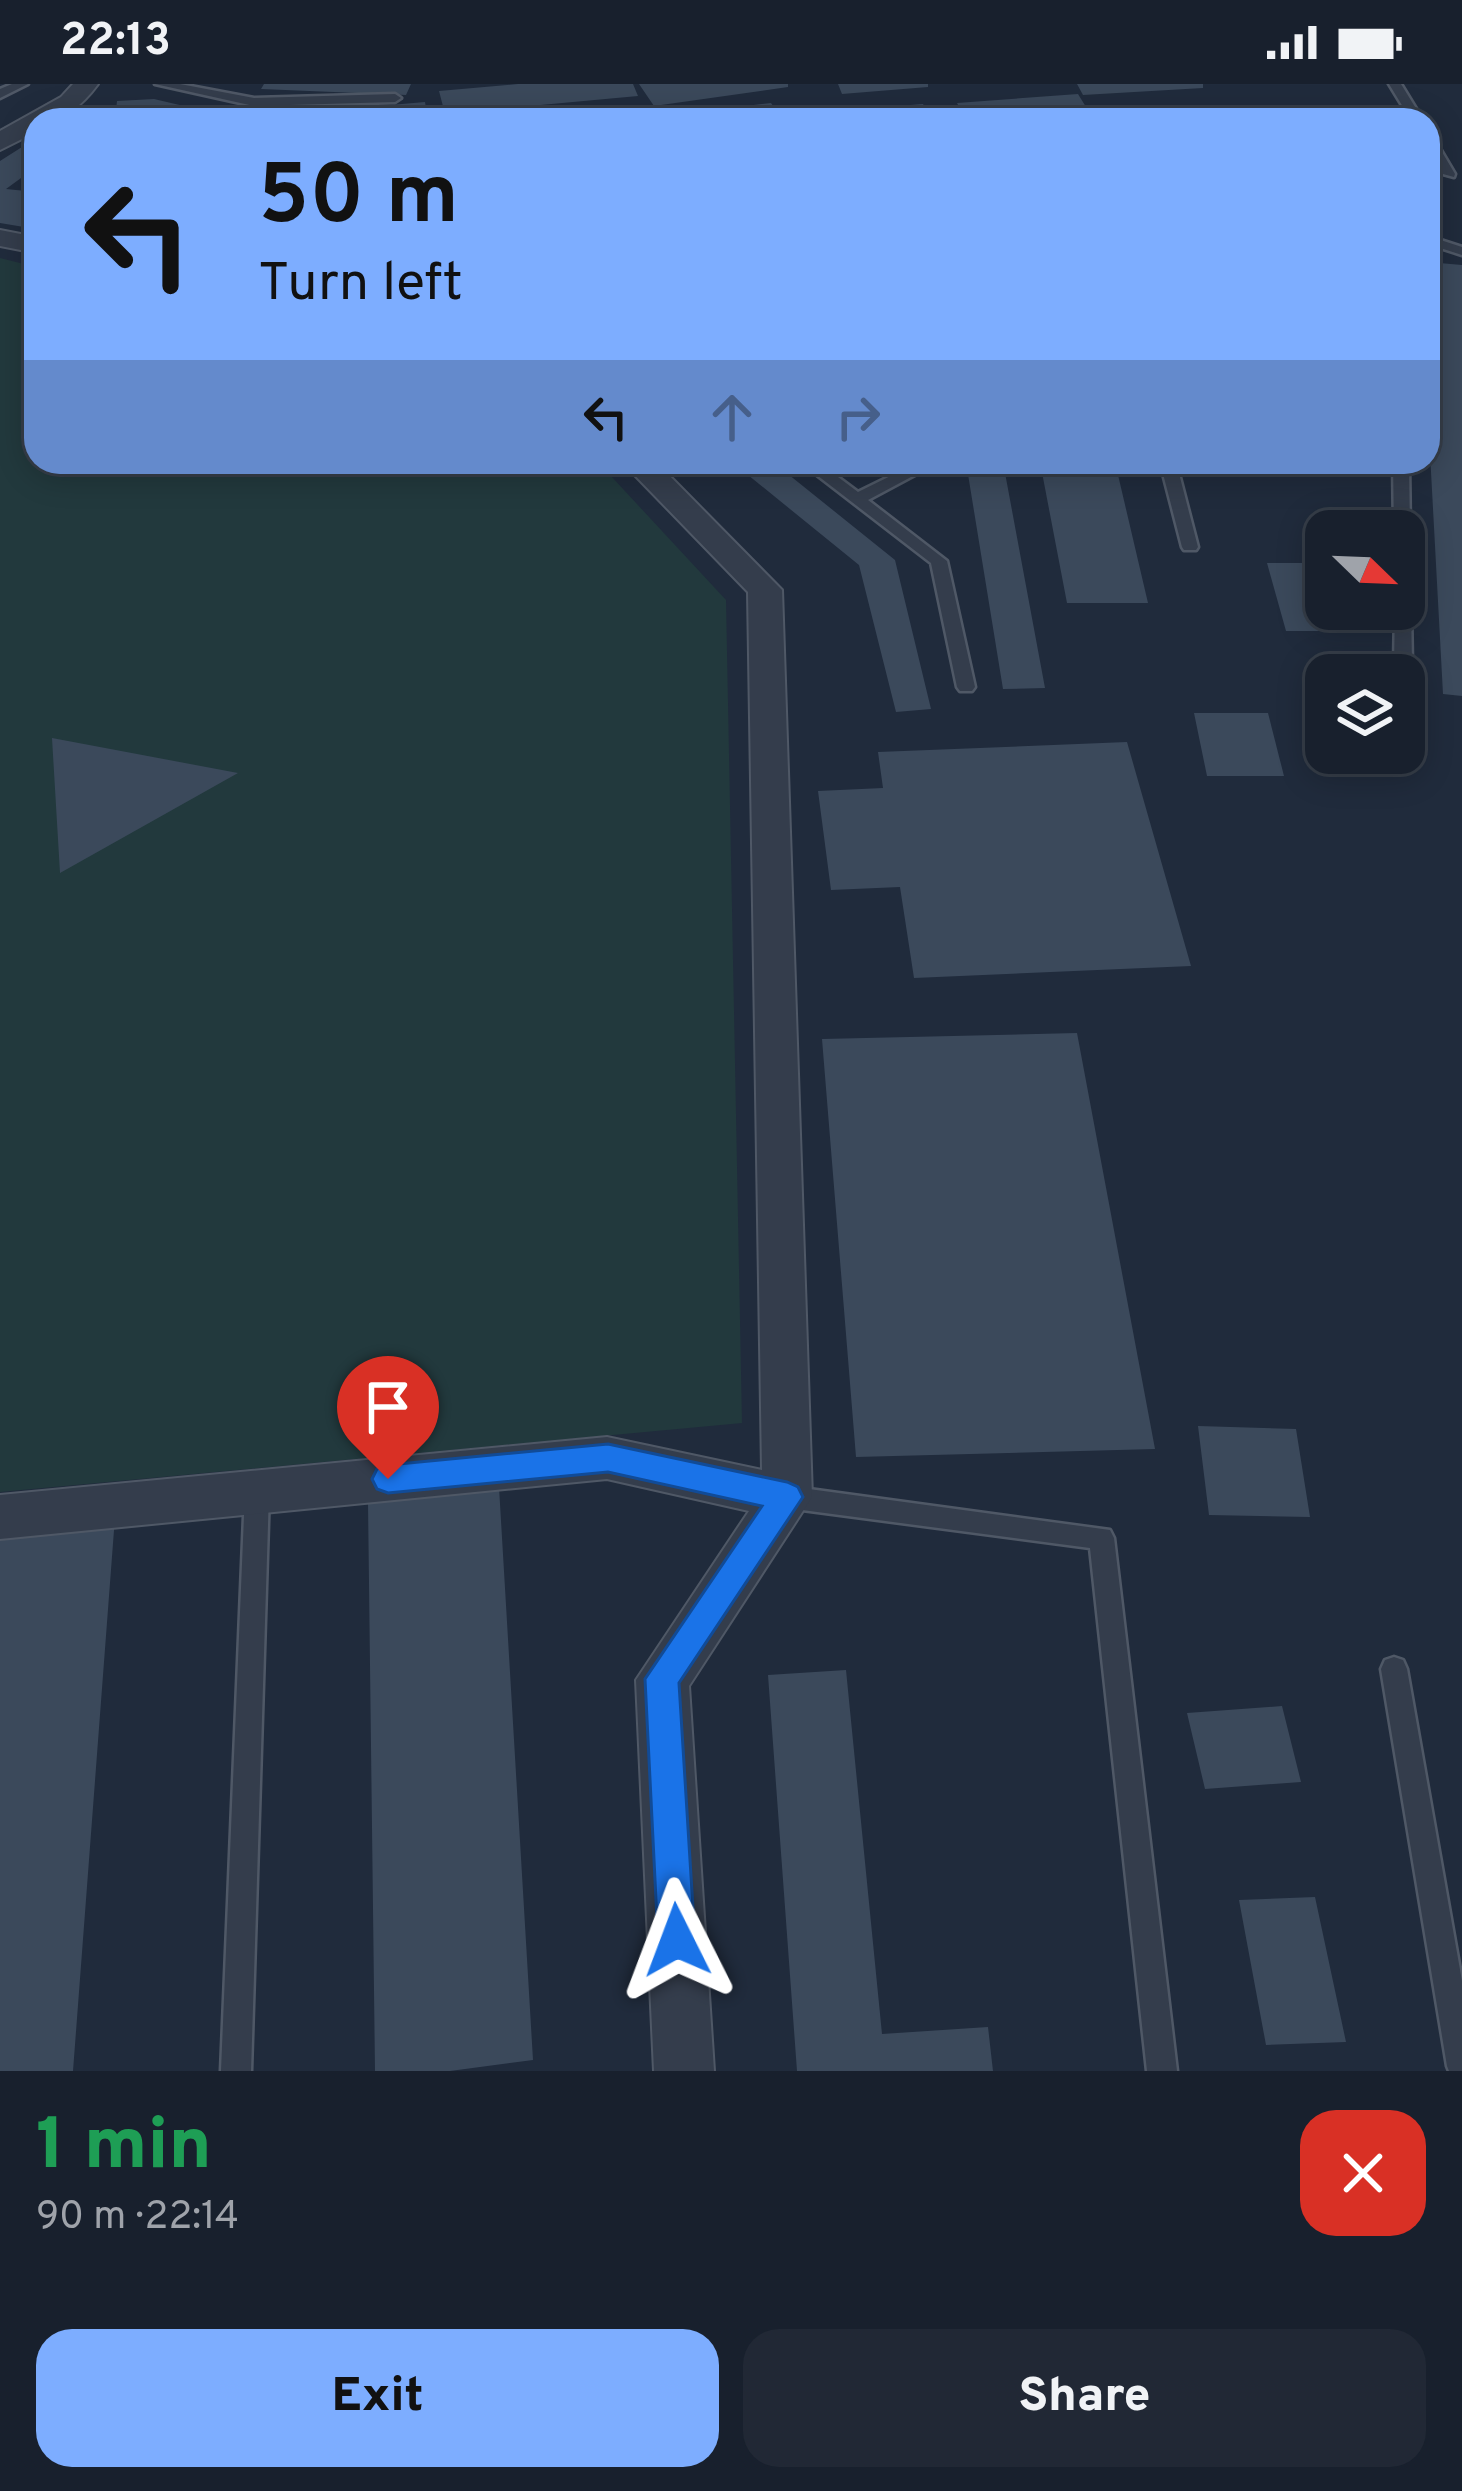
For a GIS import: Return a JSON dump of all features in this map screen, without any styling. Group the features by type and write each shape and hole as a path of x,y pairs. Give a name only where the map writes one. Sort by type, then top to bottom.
{"street":[{"path":"60,108 86,84"},
{"path":"650,474 765,590 787,1497 662,1679 684,2071"},
{"path":"0,1517 608,1458 787,1497"}],"lane":[{"path":"0,94 22,84"},
{"path":"161,84 254,102 395,98"},
{"path":"824,474 939,561 966,687"},
{"path":"857,499 907,474"},
{"path":"1171,474 1190,547"},
{"path":"1401,474 1402,510"},
{"path":"236,2071 257,1492"},
{"path":"787,1497 1101,1538 1162,2071"},
{"path":"1394,1669 1462,2066"}],"green space":[{"path":"0,258 24,264 24,474 609,474 726,600 742,1423 0,1492"}],"building":[{"path":"264,84 411,84 406,95 261,89"},
{"path":"518,84 633,84 638,96 509,108 443,108 439,91"},
{"path":"639,84 788,84 788,87 654,106"},
{"path":"838,84 928,84 928,87 842,94"},
{"path":"1077,84 1203,84 1203,88 1083,95"},
{"path":"1078,94 1087,108 960,108 957,103"},
{"path":"154,99 192,108 116,108 117,101"},
{"path":"425,102 426,108 355,108"},
{"path":"771,103 775,108 729,108"},
{"path":"923,104 925,108 874,108"},
{"path":"24,146 24,176 6,189 24,191 24,227 0,223 0,161"},
{"path":"1440,263 1462,265 1462,696 1443,694 1431,474 1440,474"},
{"path":"747,474 788,474 895,560 931,709 896,712 859,565"},
{"path":"968,474 1005,474 1045,688 1003,689"},
{"path":"1042,474 1118,474 1148,603 1067,603"},
{"path":"1267,563 1305,563 1305,630 1369,631 1286,631"},
{"path":"1194,713 1268,713 1284,776 1207,776"},
{"path":"52,738 238,773 60,873"},
{"path":"1127,742 1191,966 914,978 900,887 831,890 818,791 883,788 878,752"},
{"path":"1077,1033 1155,1449 856,1457 822,1039"},
{"path":"1198,1426 1296,1429 1310,1517 1209,1515"},
{"path":"499,1487 533,2060 450,2071 375,2071 368,1502"},
{"path":"115,1517 73,2071 0,2071 0,1530"},
{"path":"846,1670 882,2034 988,2027 993,2071 797,2071 768,1675"},
{"path":"1282,1706 1301,1782 1205,1789 1187,1713"},
{"path":"1315,1897 1346,2042 1266,2045 1239,1900"}],"route":[{"path":"388,1479 608,1458 787,1497 662,1679 677,1940"}]}
